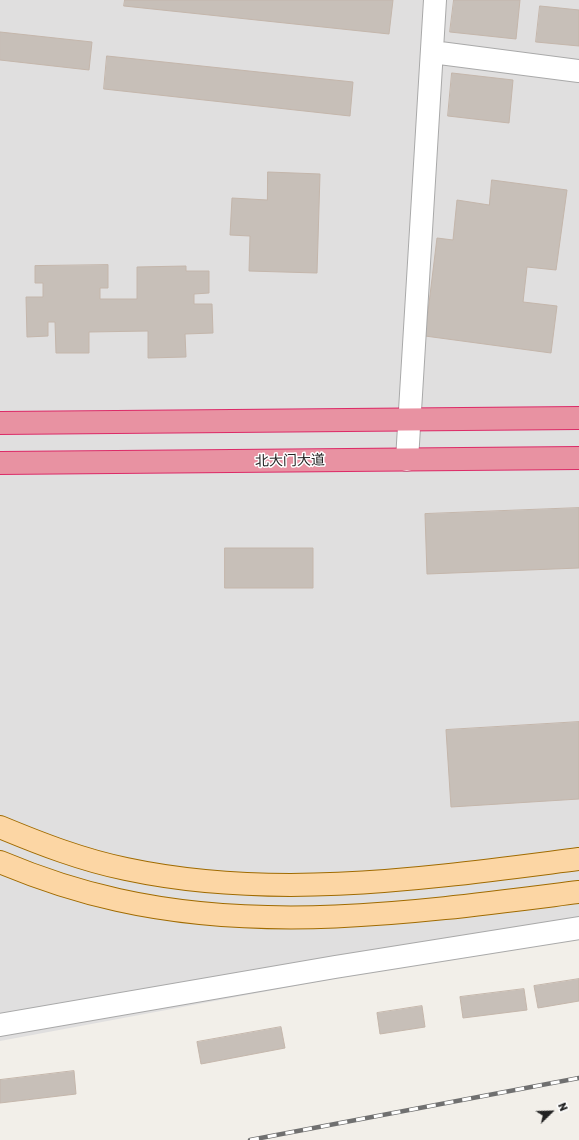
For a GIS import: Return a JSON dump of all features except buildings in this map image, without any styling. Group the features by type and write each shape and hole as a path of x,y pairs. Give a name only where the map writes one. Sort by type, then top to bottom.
{"highway":[{"path":"0,423 579,418"},
{"name":"北大门大道","path":"0,462 579,458"}],"main road":[{"path":"9,831 65,852 125,869 194,880 240,884 288,885 362,883 579,859"},
{"path":"4,863 48,880 118,900 166,909 239,916 317,917 394,913 579,892"}],"street":[{"path":"407,460 435,0"},
{"path":"432,52 579,71"},
{"path":"0,1025 335,967 579,928"}],"shaded area":[{"path":"0,0 579,0 579,933 0,1041"}],"railway":[{"path":"250,1140 579,1078"}]}
